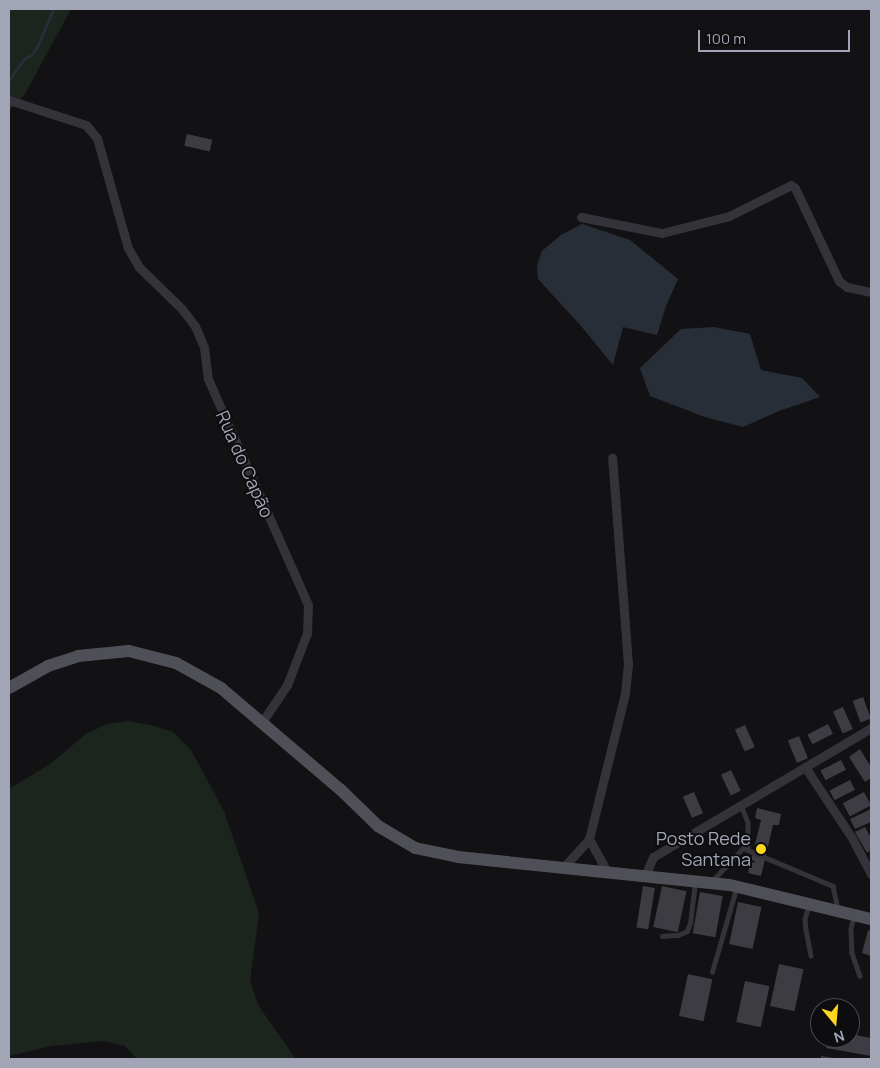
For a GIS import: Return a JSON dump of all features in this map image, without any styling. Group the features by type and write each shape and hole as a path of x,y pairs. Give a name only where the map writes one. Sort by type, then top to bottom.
{"main road":[{"path":"9,688 48,666 78,656 129,651 176,663 221,688 342,790 378,826 415,848 458,857 737,886 871,919"}],"street":[{"name":"Rua do Capão","path":"9,100 86,125 97,138 128,248 139,267 182,309 195,326 204,347 208,379 308,605 307,633 287,685 262,722"},
{"path":"581,217 662,233 729,216 791,185 795,188 839,281 847,287 871,292"},
{"path":"563,868 589,839 625,693 628,664 612,458"},
{"path":"645,876 653,857 871,728"},
{"path":"805,767 871,874"},
{"path":"589,839 607,872"},
{"path":"862,858 871,854"}],"lane":[{"path":"741,805 748,822 748,850"},
{"path":"710,883 743,848 834,886 838,911"},
{"path":"662,936 678,935 686,931 690,923 696,881"},
{"path":"712,972 737,886"},
{"path":"809,904 805,919 812,956"},
{"path":"854,915 851,928 852,953 860,976"}],"shaded area":[{"path":"9,9 71,9 25,94 9,111"},
{"path":"582,224 630,240 678,279 666,306 657,335 623,327 613,365 581,326 538,279 537,265 542,251 561,235"},
{"path":"714,327 750,334 761,370 802,378 820,397 779,411 743,427 705,417 650,396 640,368 681,329"},
{"path":"128,721 151,725 173,732 191,750 224,811 259,913 250,981 258,1005 296,1059 137,1059 125,1046 103,1041 51,1046 9,1056 9,789 50,764 86,734 107,724"}],"building":[{"path":"187,134 212,140 210,152 184,146"},
{"path":"863,697 871,719 861,722 853,701"},
{"path":"843,707 853,729 843,733 833,711"},
{"path":"828,724 833,734 813,744 808,734"},
{"path":"745,725 755,747 745,751 735,729"},
{"path":"799,736 808,758 797,763 788,740"},
{"path":"860,749 871,767 871,778 865,782 849,757"},
{"path":"841,760 846,770 826,780 821,770"},
{"path":"731,770 741,791 731,795 721,775"},
{"path":"850,780 855,790 835,800 830,790"},
{"path":"694,792 703,813 692,818 683,797"},
{"path":"864,792 871,805 850,817 843,803"},
{"name":"Posto Rede Santana","path":"757,808 781,814 779,825 773,825 761,876 748,873 761,820 755,818"},
{"path":"871,809 871,822 855,829 850,819"},
{"path":"865,827 871,838 871,850 867,853 855,832"},
{"path":"643,886 655,888 648,929 636,927"},
{"path":"662,886 686,891 678,932 653,927"},
{"path":"700,892 723,896 715,937 693,933"},
{"path":"738,902 761,907 753,949 729,944"},
{"path":"868,930 871,931 871,956 862,953"},
{"path":"779,964 803,969 795,1011 770,1006"},
{"path":"688,974 712,979 704,1021 679,1016"},
{"path":"745,981 769,986 761,1027 736,1022"},
{"path":"860,1036 871,1038 871,1056 826,1048 860,1048"},
{"path":"821,1056 834,1058 834,1059 821,1059"}],"waterway":[{"path":"9,80 23,60 32,54 38,45 53,9"}],"place":[{"name":"Posto Rede Santana","path":"761,849"}]}
